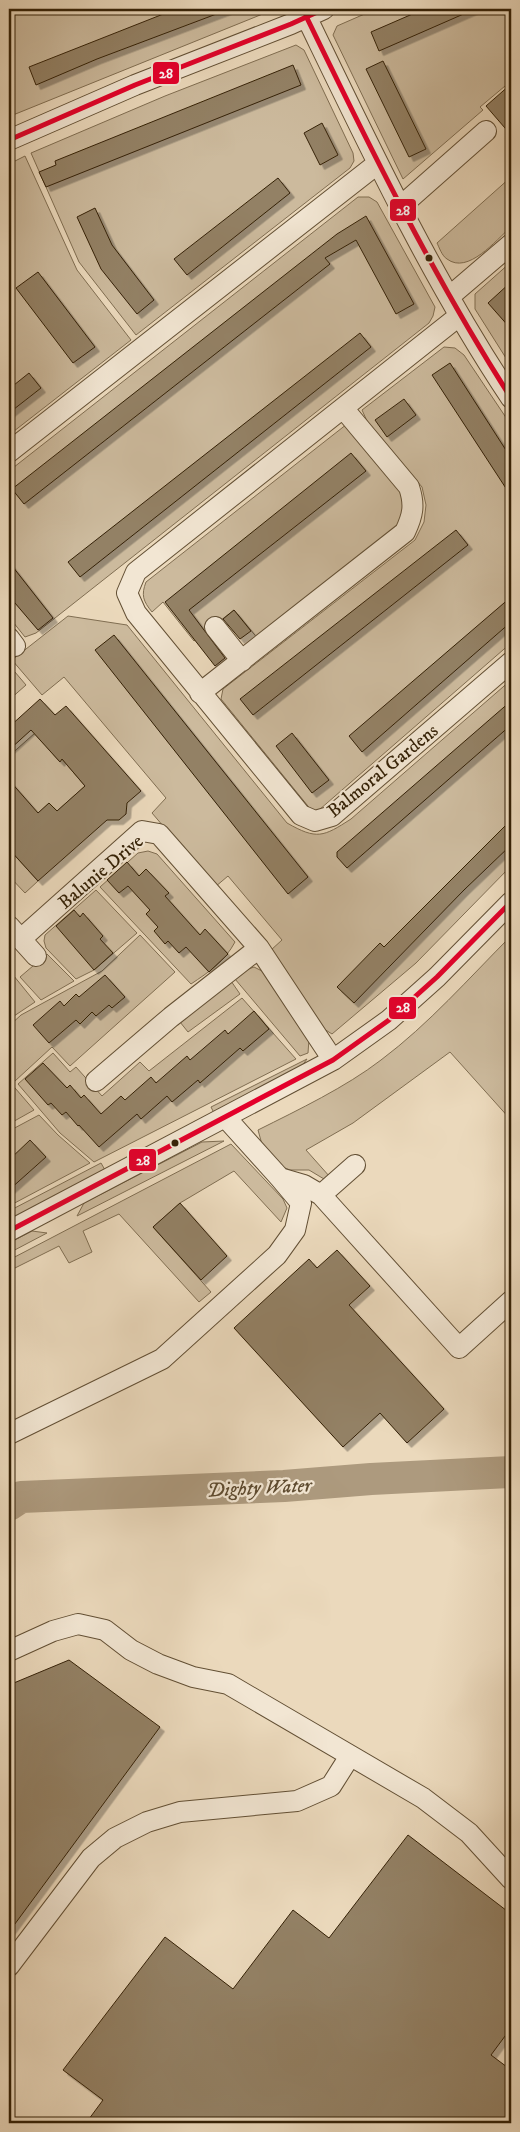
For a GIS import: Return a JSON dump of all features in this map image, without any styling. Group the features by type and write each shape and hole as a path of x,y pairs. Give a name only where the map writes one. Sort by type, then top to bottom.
{"street":[{"path":"9,140 135,85 315,13 377,164 459,316 511,398"},
{"path":"400,207 486,132"},
{"path":"9,452 377,164"},
{"path":"449,297 511,244"},
{"name":"Balmoral Gardens","path":"459,316 136,572 127,593 136,613 200,693 301,815 315,821 332,816 511,662"},
{"path":"200,693 405,532 412,518 414,502 409,487 342,408"},
{"path":"215,627 242,661"},
{"name":"Balunie Drive","path":"36,956 15,933 142,832 159,834 259,948 333,1060"},
{"path":"9,1231 333,1060 389,1020 437,977 511,902"},
{"path":"96,1081 171,1017 259,948"},
{"path":"9,1434 162,1359 278,1256 295,1230 301,1203 226,1118"},
{"path":"320,1195 354,1165"},
{"path":"280,1178 304,1185 320,1195 460,1348 511,1301"},
{"path":"9,1651 53,1631 78,1624 105,1630 132,1650 158,1664 193,1677 228,1684 423,1798 469,1833 511,1879"},
{"path":"9,1966 91,1858 114,1838 147,1822 180,1812 298,1801 331,1786 350,1756"}],"shaded area":[{"path":"9,9 275,9 13,115 9,109"},
{"path":"376,9 511,9 511,81 480,107 483,110 403,179 333,35 337,26"},
{"path":"296,45 304,50 353,153 354,161 350,168 136,335 79,262 31,153 165,96"},
{"path":"25,156 77,270 131,340 9,435 9,164"},
{"path":"511,177 511,227 490,247 473,259 464,263 455,263 445,258 437,243"},
{"path":"358,197 369,197 377,202 435,307 429,323 36,633 25,637 9,617 9,471"},
{"path":"511,262 511,366 475,309 475,294"},
{"path":"444,347 455,348 464,355 511,425 511,643 319,810 312,811 221,699 223,689 415,540 424,522 426,505 422,487 367,421 362,410"},
{"path":"347,424 405,493 402,522 259,640 234,610 194,641 163,602 152,612 144,598 146,582"},
{"path":"68,616 127,625 287,823 313,834 326,833 351,819 511,680 511,866 416,963 332,1034 321,1027 271,950 282,940 228,876 215,887 152,813 166,798 64,677 42,695 12,660"},
{"path":"9,665 26,685 9,700"},
{"path":"35,733 59,761 62,759 85,786 57,811 49,803 35,816 9,780 9,756"},
{"path":"9,849 38,881 25,893 9,876"},
{"path":"148,851 157,854 235,942 221,960 191,984 100,887 138,853"},
{"path":"96,890 137,933 94,970 76,979 46,948 45,935"},
{"path":"140,935 175,972 70,1066 52,1047 15,1081 9,1074 9,1026 21,1015 102,971"},
{"path":"511,936 511,1120 450,1052 353,1123 306,1150 330,1177 324,1179 309,1170 290,1170 280,1166 263,1148 258,1130 337,1089 381,1060 432,1016"},
{"path":"47,954 74,981 41,1000 20,977"},
{"path":"254,967 268,974 309,1039 308,1053 300,1056 235,979 246,970"},
{"path":"9,970 35,1002 11,1018 9,1015"},
{"path":"231,981 240,994 188,1032 180,1022"},
{"path":"242,998 296,1059 94,1162 60,1133 18,1084 53,1053 70,1072 76,1067 102,1096 140,1062 149,1071"},
{"path":"307,1059 299,1070 214,1113 211,1107"},
{"path":"9,1081 34,1110 9,1124"},
{"path":"39,1115 58,1135 90,1163 9,1206 9,1131"},
{"path":"224,1141 77,1216 84,1203 202,1142"},
{"path":"231,1144 283,1199 287,1208 281,1222 234,1171 180,1203 153,1227 211,1292 199,1302 119,1214 83,1231 92,1252 69,1263 59,1246 9,1271 9,1260"},
{"path":"101,1163 105,1170 9,1220 9,1211"},
{"path":"32,1231 47,1233 9,1253 9,1243"}],"building":[{"path":"176,9 227,10 97,59 36,85 29,67"},
{"path":"424,9 475,9 379,51 371,32"},
{"path":"383,61 426,149 409,157 366,69"},
{"path":"293,65 301,85 46,187 39,172 56,165 55,161"},
{"path":"511,84 511,135 486,106"},
{"path":"322,123 338,155 320,165 304,133"},
{"path":"278,178 290,193 187,275 174,259"},
{"path":"95,208 112,245 154,300 137,314 101,269 77,217"},
{"path":"366,216 414,304 396,314 356,240 325,258 330,264 24,504 12,489 337,234"},
{"path":"38,272 95,347 73,363 16,288"},
{"path":"511,282 511,329 488,303"},
{"path":"360,333 371,347 80,577 68,562"},
{"path":"450,363 511,458 511,496 432,375"},
{"path":"29,373 41,388 9,413 9,389"},
{"path":"404,399 416,415 387,437 375,420"},
{"path":"351,453 366,471 189,610 225,658 215,666 165,602"},
{"path":"456,530 468,545 253,715 240,699"},
{"path":"9,562 53,618 38,630 9,596"},
{"path":"511,597 511,622 362,752 349,736"},
{"path":"234,610 251,631 240,639 223,619"},
{"path":"114,635 308,877 288,894 95,650"},
{"path":"40,699 55,715 66,706 141,791 127,803 126,814 119,820 107,820 38,881 9,849 9,780 38,813 49,803 57,811 85,786 62,759 60,762 31,730 9,750 9,727"},
{"path":"511,701 511,725 347,868 337,857 337,852"},
{"path":"292,733 329,780 312,793 276,746"},
{"path":"511,820 511,845 464,890 354,1003 337,987 380,943 384,947"},
{"path":"127,862 139,876 146,869 169,893 165,896 200,935 205,929 228,954 209,972 186,947 179,953 168,941 165,944 154,931 158,927 146,914 150,910 128,886 119,893 107,880"},
{"path":"74,910 80,917 83,913 103,936 100,939 113,953 94,970 56,926"},
{"path":"105,975 125,997 112,1008 109,1005 96,1016 92,1012 80,1024 76,1020 49,1043 33,1025 60,1001 64,1006 76,994 79,997"},
{"path":"254,1011 269,1029 243,1051 240,1048 200,1083 198,1080 172,1102 167,1096 141,1119 137,1114 99,1147 66,1112 62,1115 51,1103 48,1105 25,1079 43,1063 67,1088 70,1085 81,1098 84,1095 101,1114 121,1096 125,1100 151,1077 156,1083 187,1056 190,1060 225,1030 228,1034"},
{"path":"30,1140 46,1157 9,1190 9,1160"},
{"path":"180,1203 227,1256 201,1280 153,1227"},
{"path":"337,1250 370,1286 349,1305 444,1409 407,1443 380,1413 343,1447 234,1328 309,1259 317,1268"},
{"path":"69,1660 160,1727 9,1932 9,1685"},
{"path":"408,1835 511,1914 511,2028 491,2055 511,2070 511,2123 86,2123 103,2100 63,2070 165,1937 233,1989 293,1910 329,1938"}],"waterway":[{"name":"Dighty Water","path":"9,1505 21,1497 284,1486 371,1479 511,1472"}],"transit line":[{"name":"28","path":"9,140 135,85 291,24 324,9"},
{"name":"28","path":"306,16 428,258 511,398"},
{"name":"28","path":"9,1231 333,1060 389,1020 437,977 511,902"}]}
